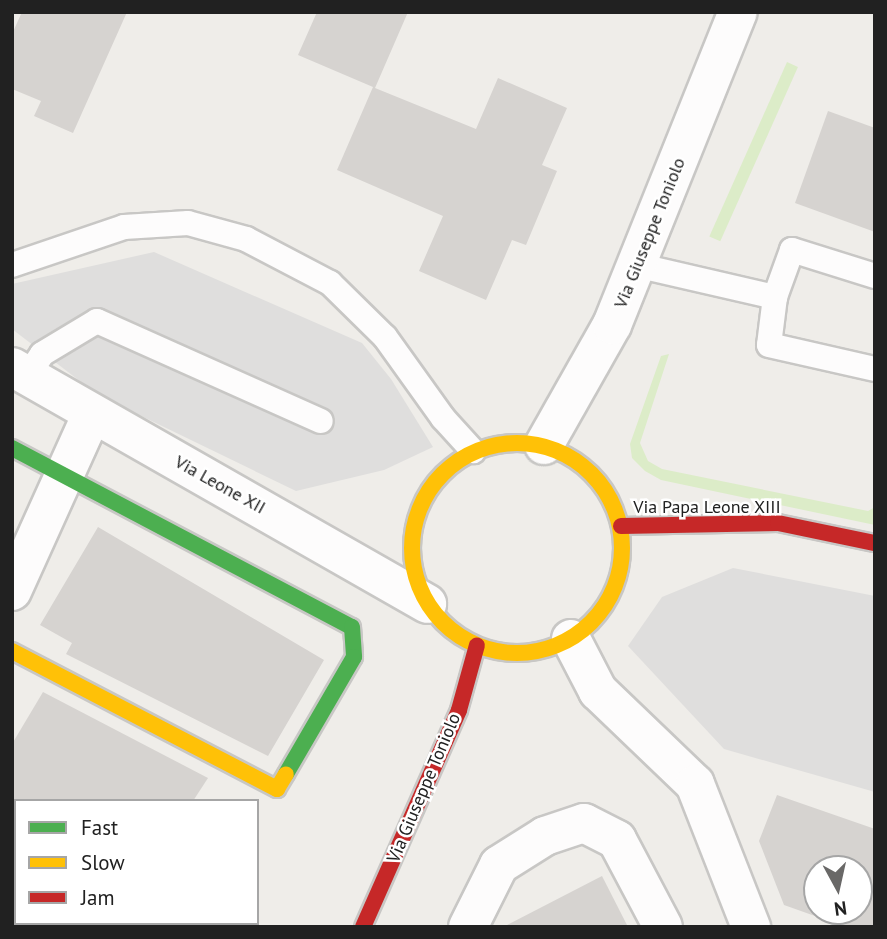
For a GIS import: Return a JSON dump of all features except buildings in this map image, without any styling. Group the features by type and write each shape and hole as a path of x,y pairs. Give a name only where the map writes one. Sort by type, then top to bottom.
{"main road":[{"path":"508,442 544,445 579,462 606,490 621,527 623,559 614,591 597,618 571,639 530,652 508,653 477,645 457,635 427,604 413,570 415,523 422,500 443,472 473,452 508,442"},
{"path":"12,449 352,627 354,657 277,789 12,651"},
{"name":"Via Papa Leone XIII","path":"621,527 778,523 875,543"},
{"name":"Via Giuseppe Toniolo","path":"363,927 458,710 477,645"}],"street":[{"name":"Via Giuseppe Toniolo","path":"544,445 612,325 738,12"},
{"name":"Via Leone XII","path":"20,371 427,604"},
{"path":"12,591 92,414"},
{"path":"571,639 598,691 695,784 751,927"},
{"path":"468,927 499,865 545,836 584,823 617,840 663,927"}],"lane":[{"path":"12,265 124,227 188,223 246,239 330,283 384,337 443,418 473,452"},
{"path":"873,269 792,250 775,297 769,345 875,369"},
{"path":"636,265 775,297"},
{"path":"20,371 42,354 97,321 321,421"}],"green space":[{"path":"787,62 798,67 720,241 709,236"},
{"path":"669,354 640,443 648,461 662,469 868,511 875,507 875,525 661,480 645,471 632,458 630,444 661,356"}],"shaded area":[{"path":"154,252 362,343 391,379 433,447 384,470 296,491 98,395 12,329 12,284"},
{"path":"733,568 875,596 875,792 724,749 628,646 662,597"}],"traffic: fast":[{"path":"12,448 352,627 354,657 286,774"}],"traffic: slow":[{"path":"517,443 538,445 557,451 591,474 614,508 620,527 622,548 620,569 614,588 591,622 557,645 538,651 517,653 496,651 477,645 443,622 420,588 414,569 412,548 414,527 420,508 443,474 477,451 496,445 517,443"},
{"path":"12,651 277,789 286,774"}],"traffic: jam":[{"path":"621,526 778,523 875,543"},
{"path":"363,927 459,710 477,645"}]}
